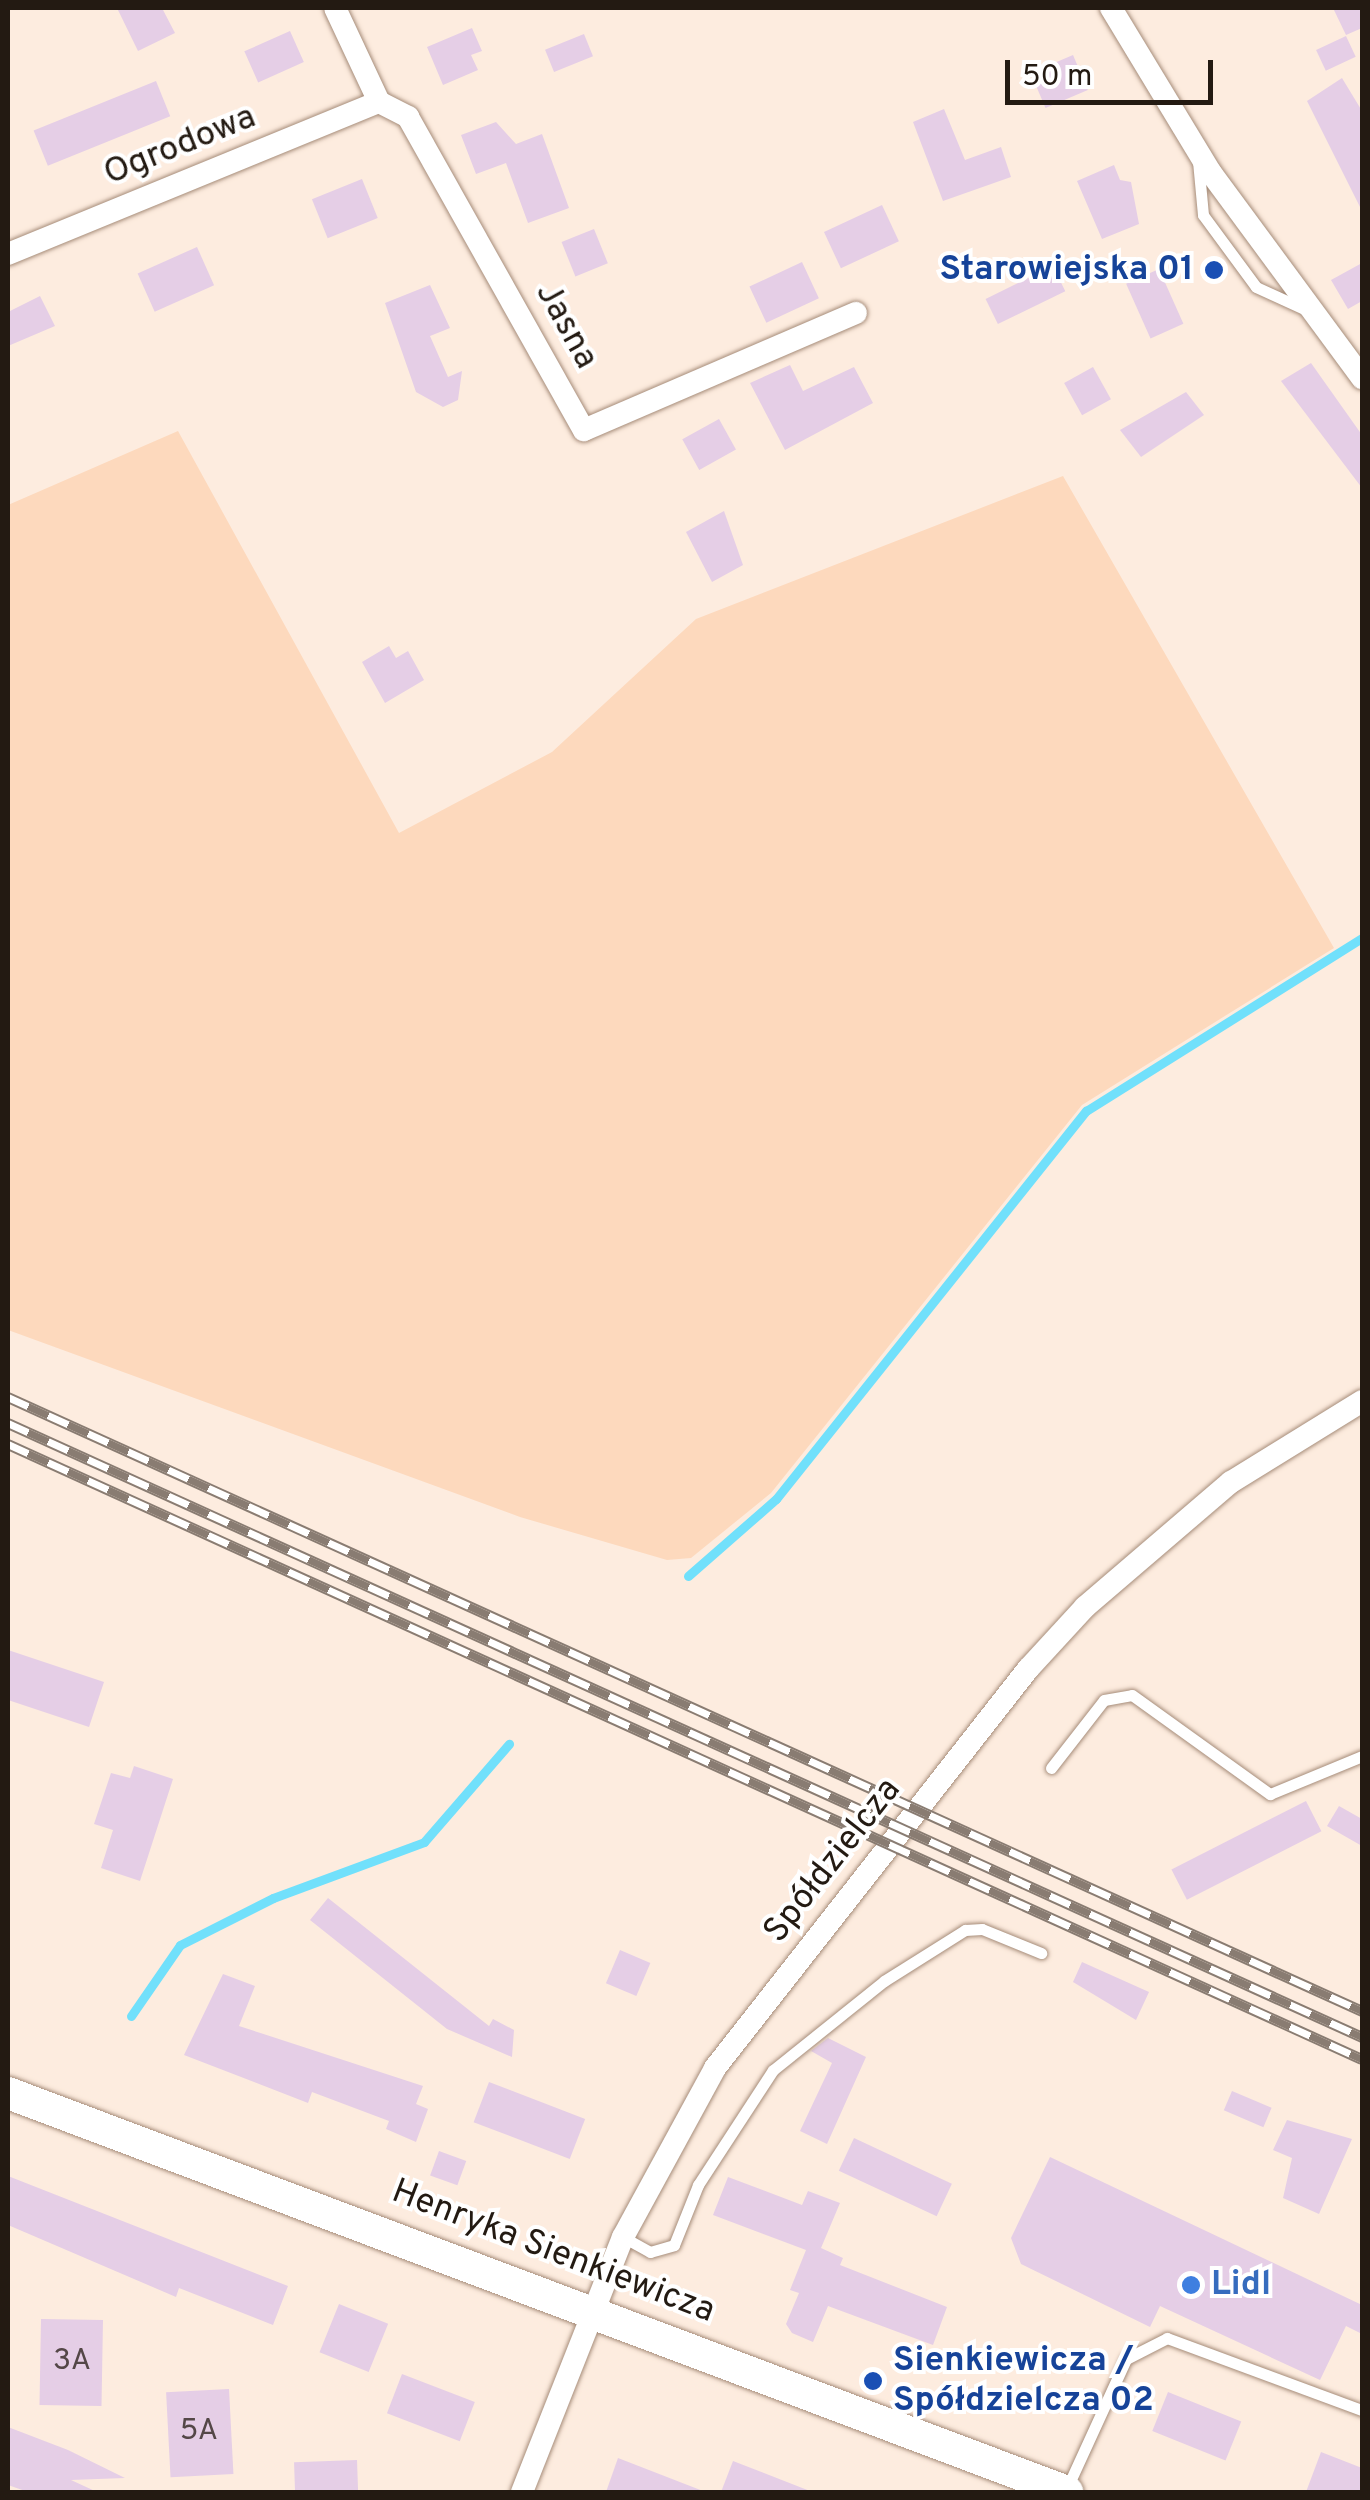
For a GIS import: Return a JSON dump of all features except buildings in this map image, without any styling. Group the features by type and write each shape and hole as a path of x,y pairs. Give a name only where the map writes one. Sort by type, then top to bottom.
{"street":[{"name":"Jasna","path":"334,8 379,102 408,117 584,430 856,313"},
{"path":"1111,8 1197,152 1362,378"},
{"name":"Ogrodowa","path":"8,254 379,102"},
{"name":"Spółdzielcza","path":"522,2492 623,2236 715,2068 1028,1669 1146,1549 1230,1482 1362,1401"},
{"name":"Henryka Sienkiewicza","path":"8,2094 594,2308 1066,2492"}],"lane":[{"path":"1051,1768 1104,1700 1132,1695 1270,1794 1362,1756"},
{"path":"623,2236 650,2252 674,2245 698,2185 773,2070 884,1981 966,1930 982,1929 1041,1952"},
{"path":"1066,2492 1126,2359 1167,2338 1362,2410"}],"shaded area":[{"path":"178,431 399,833 552,752 696,619 1063,476 1334,948 1082,1105 771,1493 691,1558 667,1560 520,1517 8,1330 8,505"}],"waterway":[{"path":"688,1576 776,1499 1086,1111 1362,938"},
{"path":"131,2016 180,1945 273,1898 424,1842 509,1744"}],"railway":[{"path":"8,1397 1362,2011"},
{"path":"8,1423 1362,2037"},
{"path":"8,1444 1362,2059"}],"place":[{"name":"Starowiejska 01","path":"1214,270"},
{"name":"Lidl","path":"1191,2285"},
{"name":"Sienkiewicza / Spółdzielcza 02","path":"873,2381"}]}
